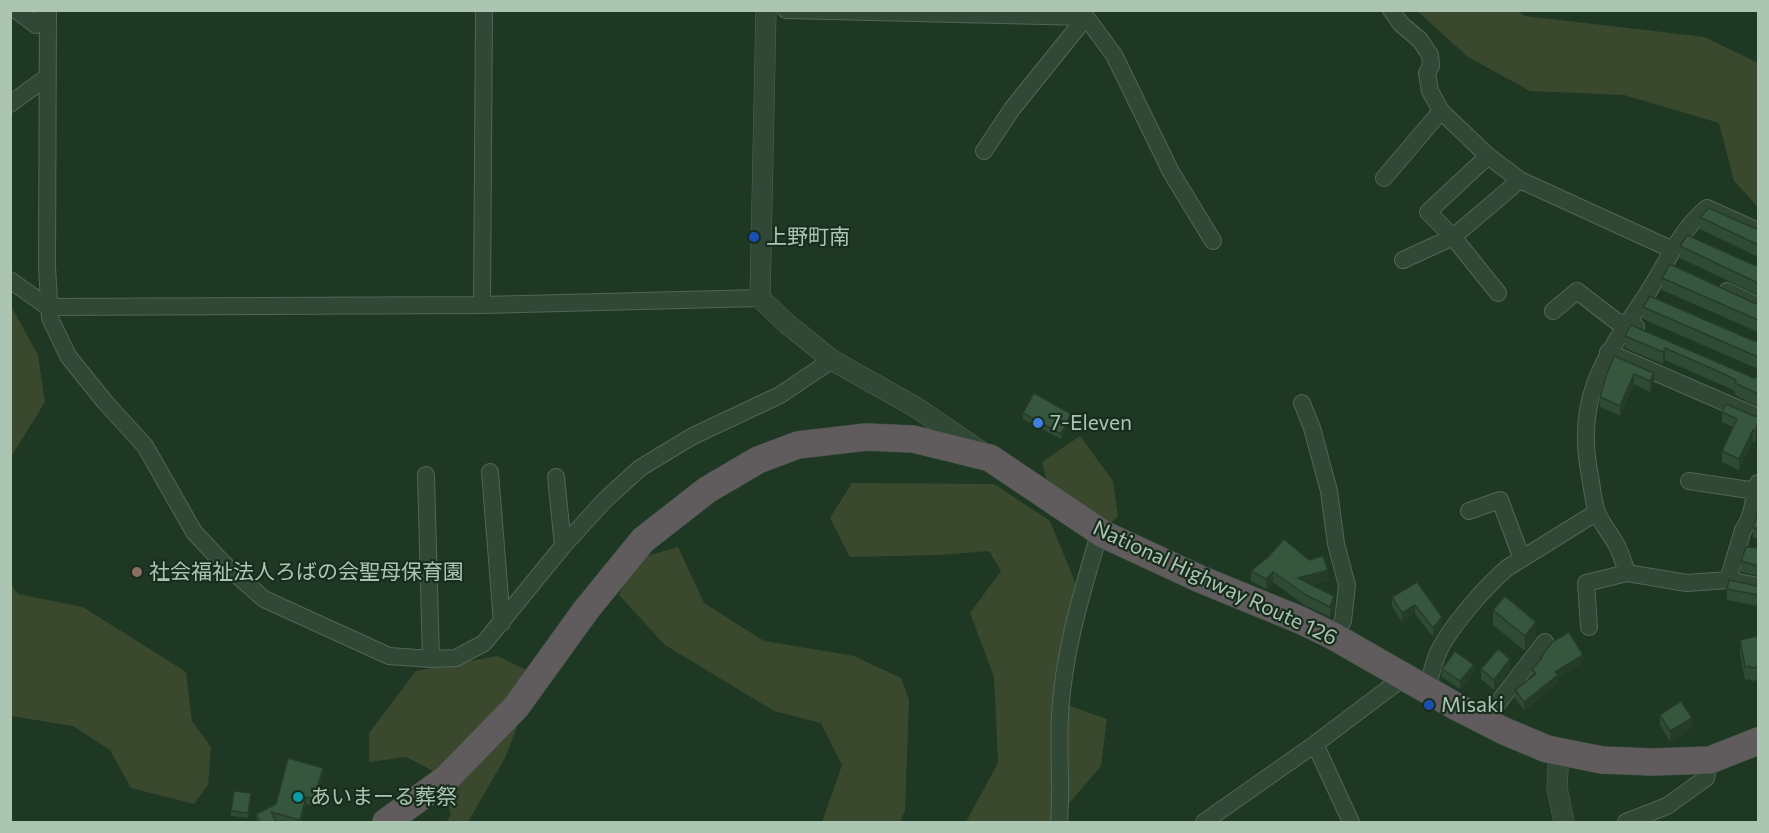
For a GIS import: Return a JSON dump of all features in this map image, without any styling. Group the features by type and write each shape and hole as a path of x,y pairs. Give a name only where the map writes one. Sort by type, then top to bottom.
{"highway":[{"name":"National Highway Route 126","path":"386,822 447,778 508,715 586,610 644,540 707,490 758,460 798,445 866,437 914,439 990,458 1100,531 1200,579 1333,636 1484,721 1547,749 1602,760 1710,760 1758,741"}],"street":[{"path":"16,10 36,25 47,10"},
{"path":"47,10 48,307 50,318 68,356 145,446 195,532 222,562 264,599 352,640 389,656 431,659 456,658 484,643 563,546 605,500 640,468 693,436 780,395 832,360"},
{"path":"482,305 484,10"},
{"path":"760,298 766,10"},
{"path":"786,10 1040,13 1086,17 1114,55 1171,172 1213,241"},
{"path":"1391,10 1430,55 1431,66 1427,73 1430,91 1441,111 1488,156 1520,180 1672,261"},
{"path":"984,151 1012,109 1086,17"},
{"path":"10,104 47,77"},
{"path":"1384,178 1441,111"},
{"path":"1488,156 1428,212 1453,237 1498,293"},
{"path":"1403,260 1453,237 1520,180"},
{"path":"1627,573 1617,546 1597,512 1585,443 1595,380 1608,352 1626,323 1672,261 1707,208 1758,231"},
{"path":"10,280 48,307 482,305 760,298 786,323 832,360 917,408 990,458"},
{"path":"1707,282 1758,306"},
{"path":"1553,311 1577,291 1616,321 1648,332"},
{"path":"1646,296 1666,304"},
{"path":"1608,352 1758,417"},
{"path":"1302,403 1312,429 1329,491 1336,544 1347,585 1343,621 1333,636"},
{"path":"490,472 502,623"},
{"path":"426,475 431,659"},
{"path":"556,477 563,546"},
{"path":"1689,481 1757,487 1755,514 1743,530 1728,580"},
{"path":"1469,511 1500,501 1522,559"},
{"path":"1204,822 1315,744 1415,684 1438,654 1454,627 1496,578 1597,512"},
{"path":"1059,822 1060,718 1063,688 1079,600 1100,531"},
{"path":"1738,545 1758,549"},
{"path":"1589,627 1586,583 1627,573 1687,583 1728,580 1758,586"},
{"path":"1484,721 1545,642"},
{"path":"1315,744 1351,822"},
{"path":"1559,751 1557,788 1564,822"},
{"path":"1626,822 1667,806 1706,778 1710,760"}],"green space":[{"path":"1417,11 1518,11 1525,16 1705,37 1758,63 1758,207 1734,181 1719,123 1624,95 1530,91 1468,57"},
{"path":"10,304 38,355 45,402 11,457"},
{"path":"1080,436 1113,481 1118,516 1108,527 1048,486 1042,462"},
{"path":"852,483 994,484 1050,521 1075,582 1065,669 1064,704 1107,719 1101,766 1053,822 966,822 998,763 994,677 970,613 1001,571 989,551 939,555 850,557 830,518"},
{"path":"678,547 704,603 764,641 854,656 901,678 909,700 905,810 900,822 822,822 842,765 821,723 774,711 665,645 619,595 636,559"},
{"path":"11,584 18,594 83,607 186,672 192,721 211,747 208,785 194,804 131,788 110,750 73,726 11,716"},
{"path":"497,656 537,675 505,758 468,822 447,822 451,814 437,773 406,757 369,762 369,733 416,671"}],"building":[{"path":"1709,208 1758,229 1758,245 1700,217"},
{"path":"1687,235 1758,266 1758,283 1680,246"},
{"path":"1670,264 1758,304 1758,320 1662,278"},
{"path":"1650,296 1758,341 1758,357 1643,307"},
{"path":"1631,325 1754,378 1758,377 1758,394 1735,383 1736,380 1722,373 1665,348 1663,352 1625,336"},
{"path":"1614,356 1654,373 1650,381 1634,374 1620,406 1600,397"},
{"path":"1034,393 1071,414 1061,434 1023,413"},
{"path":"1726,404 1758,416 1755,431 1753,430 1739,459 1722,451 1737,419 1722,412"},
{"path":"1758,512 1758,529 1753,527"},
{"path":"1284,539 1309,560 1323,556 1328,570 1298,578 1334,596 1330,607 1306,595 1273,572 1266,579 1251,571"},
{"path":"1746,547 1758,548 1758,566 1741,561"},
{"path":"1729,580 1758,585 1758,595 1727,589"},
{"path":"1417,582 1442,617 1433,628 1415,605 1402,613 1392,597"},
{"path":"1505,596 1536,622 1525,636 1493,610"},
{"path":"1569,632 1583,655 1555,672 1558,675 1524,702 1515,690 1536,674 1532,669 1552,642"},
{"path":"1758,636 1758,667 1745,667 1740,640"},
{"path":"1498,649 1510,659 1494,680 1481,669"},
{"path":"1455,651 1474,665 1460,681 1442,669"},
{"path":"1681,701 1692,718 1670,731 1660,715"},
{"name":"あいまーる葬祭","path":"288,758 323,768 314,799 306,797 300,820 271,812 276,822 260,822 256,814 276,804"},
{"path":"234,791 251,793 248,813 231,811"}],"place":[{"name":"上野町南","path":"754,237"},
{"name":"7-Eleven","path":"1038,423"},
{"name":"社会福祉法人ろばの会聖母保育園","path":"137,572"},
{"name":"Misaki","path":"1429,705"},
{"name":"あいまーる葬祭","path":"298,797"}]}
